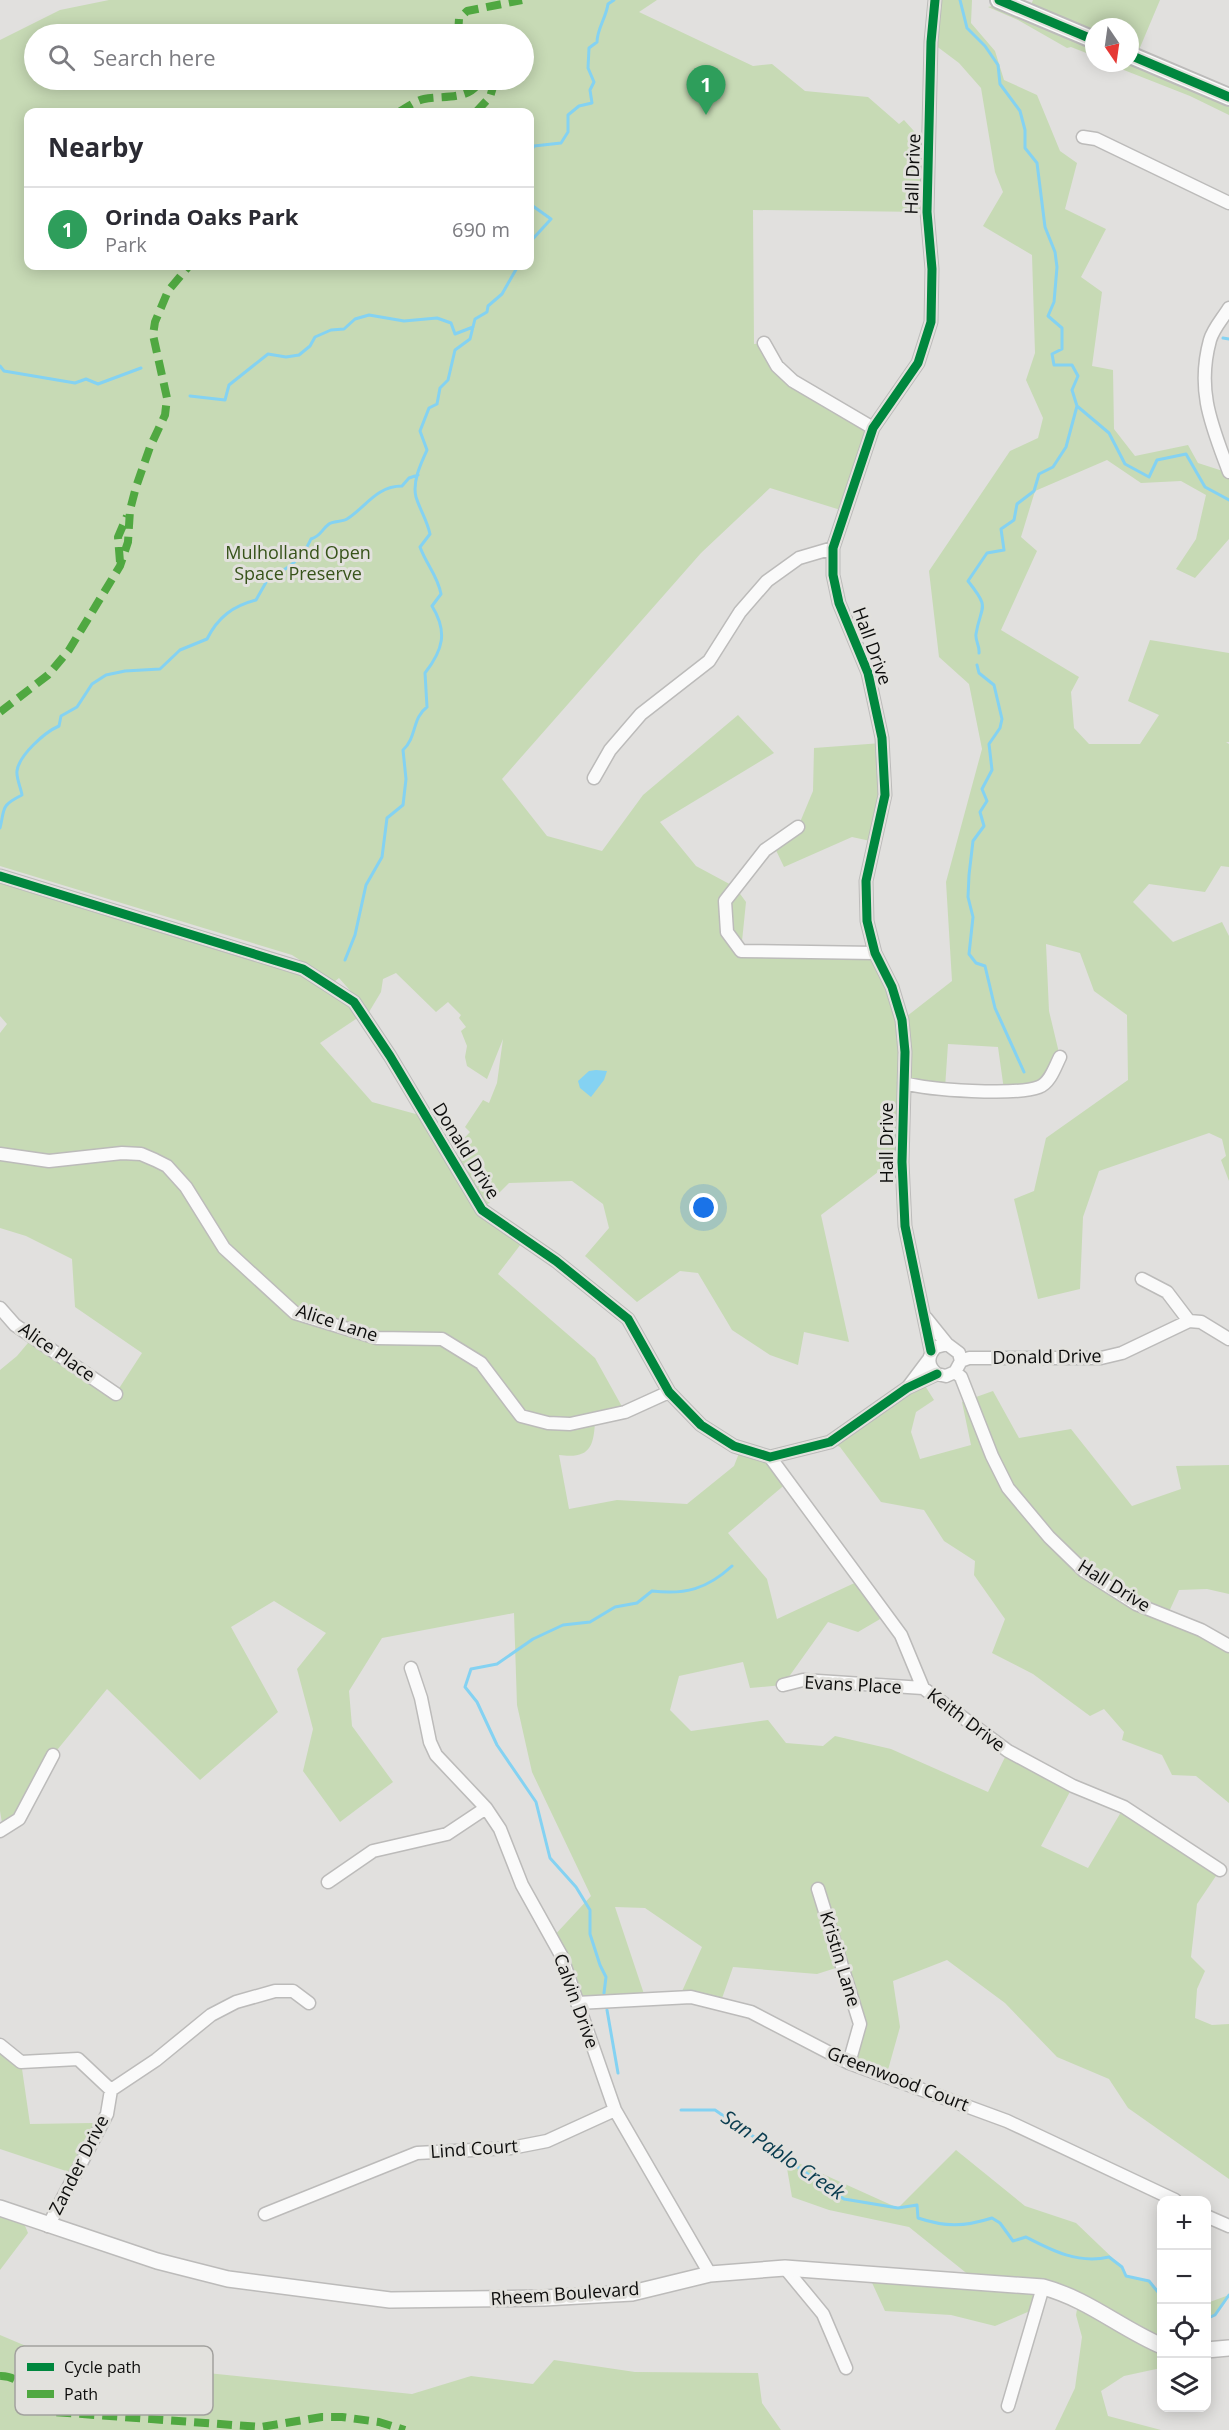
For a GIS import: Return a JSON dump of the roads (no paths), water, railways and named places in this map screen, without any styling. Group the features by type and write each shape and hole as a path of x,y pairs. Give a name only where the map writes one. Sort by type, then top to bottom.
{"main road":[{"path":"999,0 1085,36"},
{"path":"1139,59 1229,97"}],"street":[{"name":"Hall Drive","path":"930,1355 905,1226 902,1162 905,1052 902,1020 892,987 875,953 867,921 866,881 885,795 882,738 868,674 839,603 833,575 833,548 873,428 918,363 931,322 932,269 927,212 931,42 935,0"},
{"path":"1083,137 1096,139 1229,203"},
{"path":"1229,308 1210,338 1203,383 1209,418 1229,472"},
{"path":"764,343 777,366 793,381 873,428"},
{"path":"594,778 607,754 641,714 709,661 740,612 767,581 799,558 833,548"},
{"path":"798,827 765,850 725,901 727,932 741,951 875,953"},
{"name":"Donald Drive","path":"0,876 303,969 354,1002 390,1056 482,1210 556,1261 627,1319 669,1392 701,1425 734,1446 770,1457"},
{"path":"904,1083 925,1089 983,1091 1040,1087 1051,1076 1060,1057"},
{"name":"Alice Lane","path":"0,1154 49,1161 122,1153 141,1154 167,1166 186,1187 224,1248 295,1313 377,1338 442,1339 482,1364 521,1416 548,1423 570,1424 625,1412 669,1392"},
{"path":"1142,1279 1167,1292 1190,1321 1201,1323 1229,1339"},
{"name":"Alice Place","path":"0,1308 15,1325 117,1394"},
{"name":"Hall Drive","path":"924,1315 947,1344"},
{"name":"Donald Drive","path":"958,1367 969,1358 1101,1358 1122,1353 1190,1321"},
{"path":"770,1457 830,1442 907,1388 937,1374 946,1376 958,1367 957,1350 947,1344 940,1345 930,1355 907,1388"},
{"path":"930,1355 937,1374"},
{"name":"Hall Drive","path":"958,1367 992,1456 1008,1488 1049,1537 1084,1571 1136,1604 1201,1630 1229,1646"},
{"name":"Keith Drive","path":"770,1457 901,1635 923,1688 1008,1751 1072,1786 1124,1806 1220,1870"},
{"name":"Calvin Drive","path":"411,1668 421,1698 430,1742 436,1755 486,1808 500,1829 522,1885 561,1955 615,2110 710,2274"},
{"name":"Evans Place","path":"783,1685 803,1680 923,1688"},
{"path":"0,1831 19,1819 53,1755"},
{"path":"328,1882 373,1851 447,1834 486,1808"},
{"name":"Kristin Lane","path":"818,1890 860,2024 849,2063"},
{"path":"111,2090 156,2060 211,2015 236,2002 275,1991 293,1991 309,2003"},
{"name":"Greenwood Court","path":"577,2003 691,1998 751,2012 849,2063 1007,2121 1166,2196"},
{"name":"Zander Drive","path":"0,2045 21,2062 78,2059 111,2090 107,2114 48,2226"},
{"name":"Lind Court","path":"265,2214 417,2153 511,2148 547,2141 615,2110"},
{"name":"Rheem Boulevard","path":"0,2208 157,2261 228,2279 390,2300 544,2298 632,2293 710,2274 785,2268 1043,2287 1066,2293 1157,2344"},
{"path":"1211,2218 1229,2226"},
{"path":"785,2268 823,2314 846,2368"},
{"path":"1008,2406 1043,2287"},
{"path":"1211,2350 1229,2348"}],"water":[{"path":"589,1071 607,1071 604,1080 591,1097 580,1088 578,1081"}],"waterway":[{"path":"534,146 561,143 568,132 568,115 579,106 592,103 590,90 594,82 588,68 589,48 597,42 608,4 614,0"},
{"path":"960,0 967,28 985,46 998,65 1000,84 1020,111 1025,130 1025,148 1037,163 1045,227 1055,252 1057,267 1054,302 1048,316 1062,328 1062,349 1052,354 1054,365 1072,365 1078,376 1072,390 1077,406 1066,447 1053,467 1039,474 1034,491 1017,504 1014,520 1001,529 1004,550 987,553 968,581 980,597 983,607 976,634 979,653"},
{"path":"534,207 551,219 534,238"},
{"path":"345,960 355,935 366,885 382,857 387,818 403,805 406,779 403,750 411,739 422,711 427,707 425,673 436,656 441,641 440,624 432,606 441,594 420,547 430,534 415,491 418,473 427,450 420,431 429,408 437,404 440,388 448,380 455,350 470,339 475,319 487,312 488,306 502,294 516,270"},
{"path":"190,396 225,400 229,385 268,354 286,357 299,355 310,346 315,337 331,330 344,329 355,319 369,315 404,321 437,318 451,323 455,334 473,327"},
{"path":"1223,338 1229,339"},
{"path":"0,366 4,371 75,383 86,379 98,384 141,368"},
{"path":"1077,406 1109,433 1125,464 1149,477 1157,460 1186,454 1205,487 1229,500"},
{"path":"0,828 5,808 22,795 17,774 22,758 40,739 59,726 61,716 77,707 92,684 106,675 125,671 160,669 180,650 207,639 216,624 227,614 256,600 269,577 294,562 304,552 311,539 319,535 329,524 347,519 378,494 393,487 402,486 409,478 418,475"},
{"path":"977,665 979,673 994,685 1002,719 1000,728 989,744 992,770 982,789 987,801 980,812 984,826 973,841 968,897 973,917 969,954 976,963 985,966 995,1008 1024,1072"},
{"name":"San Pablo Creek","path":"604,1993 606,1977 590,1934 590,1910 576,1887 550,1858 536,1802 497,1745 477,1702 465,1687 471,1669 497,1664 533,1639 563,1625 590,1622 615,1607 637,1603 652,1591 675,1592 695,1589 714,1580 732,1566"},
{"name":"San Pablo Creek","path":"607,2010 618,2073"},
{"name":"San Pablo Creek","path":"681,2110 715,2110 844,2199 898,2208 917,2205 918,2218 937,2223 963,2224 992,2218 1000,2223 1013,2241 1026,2237 1066,2255 1087,2259 1109,2257 1122,2267 1126,2276 1149,2281 1157,2291"},
{"name":"San Pablo Creek","path":"1211,2317 1215,2315 1229,2295"}],"place":[{"name":"Orinda Oaks Park","path":"706,115"}],"park label":[{"name":"Mulholland Open Space Preserve","path":"298,563"}]}
